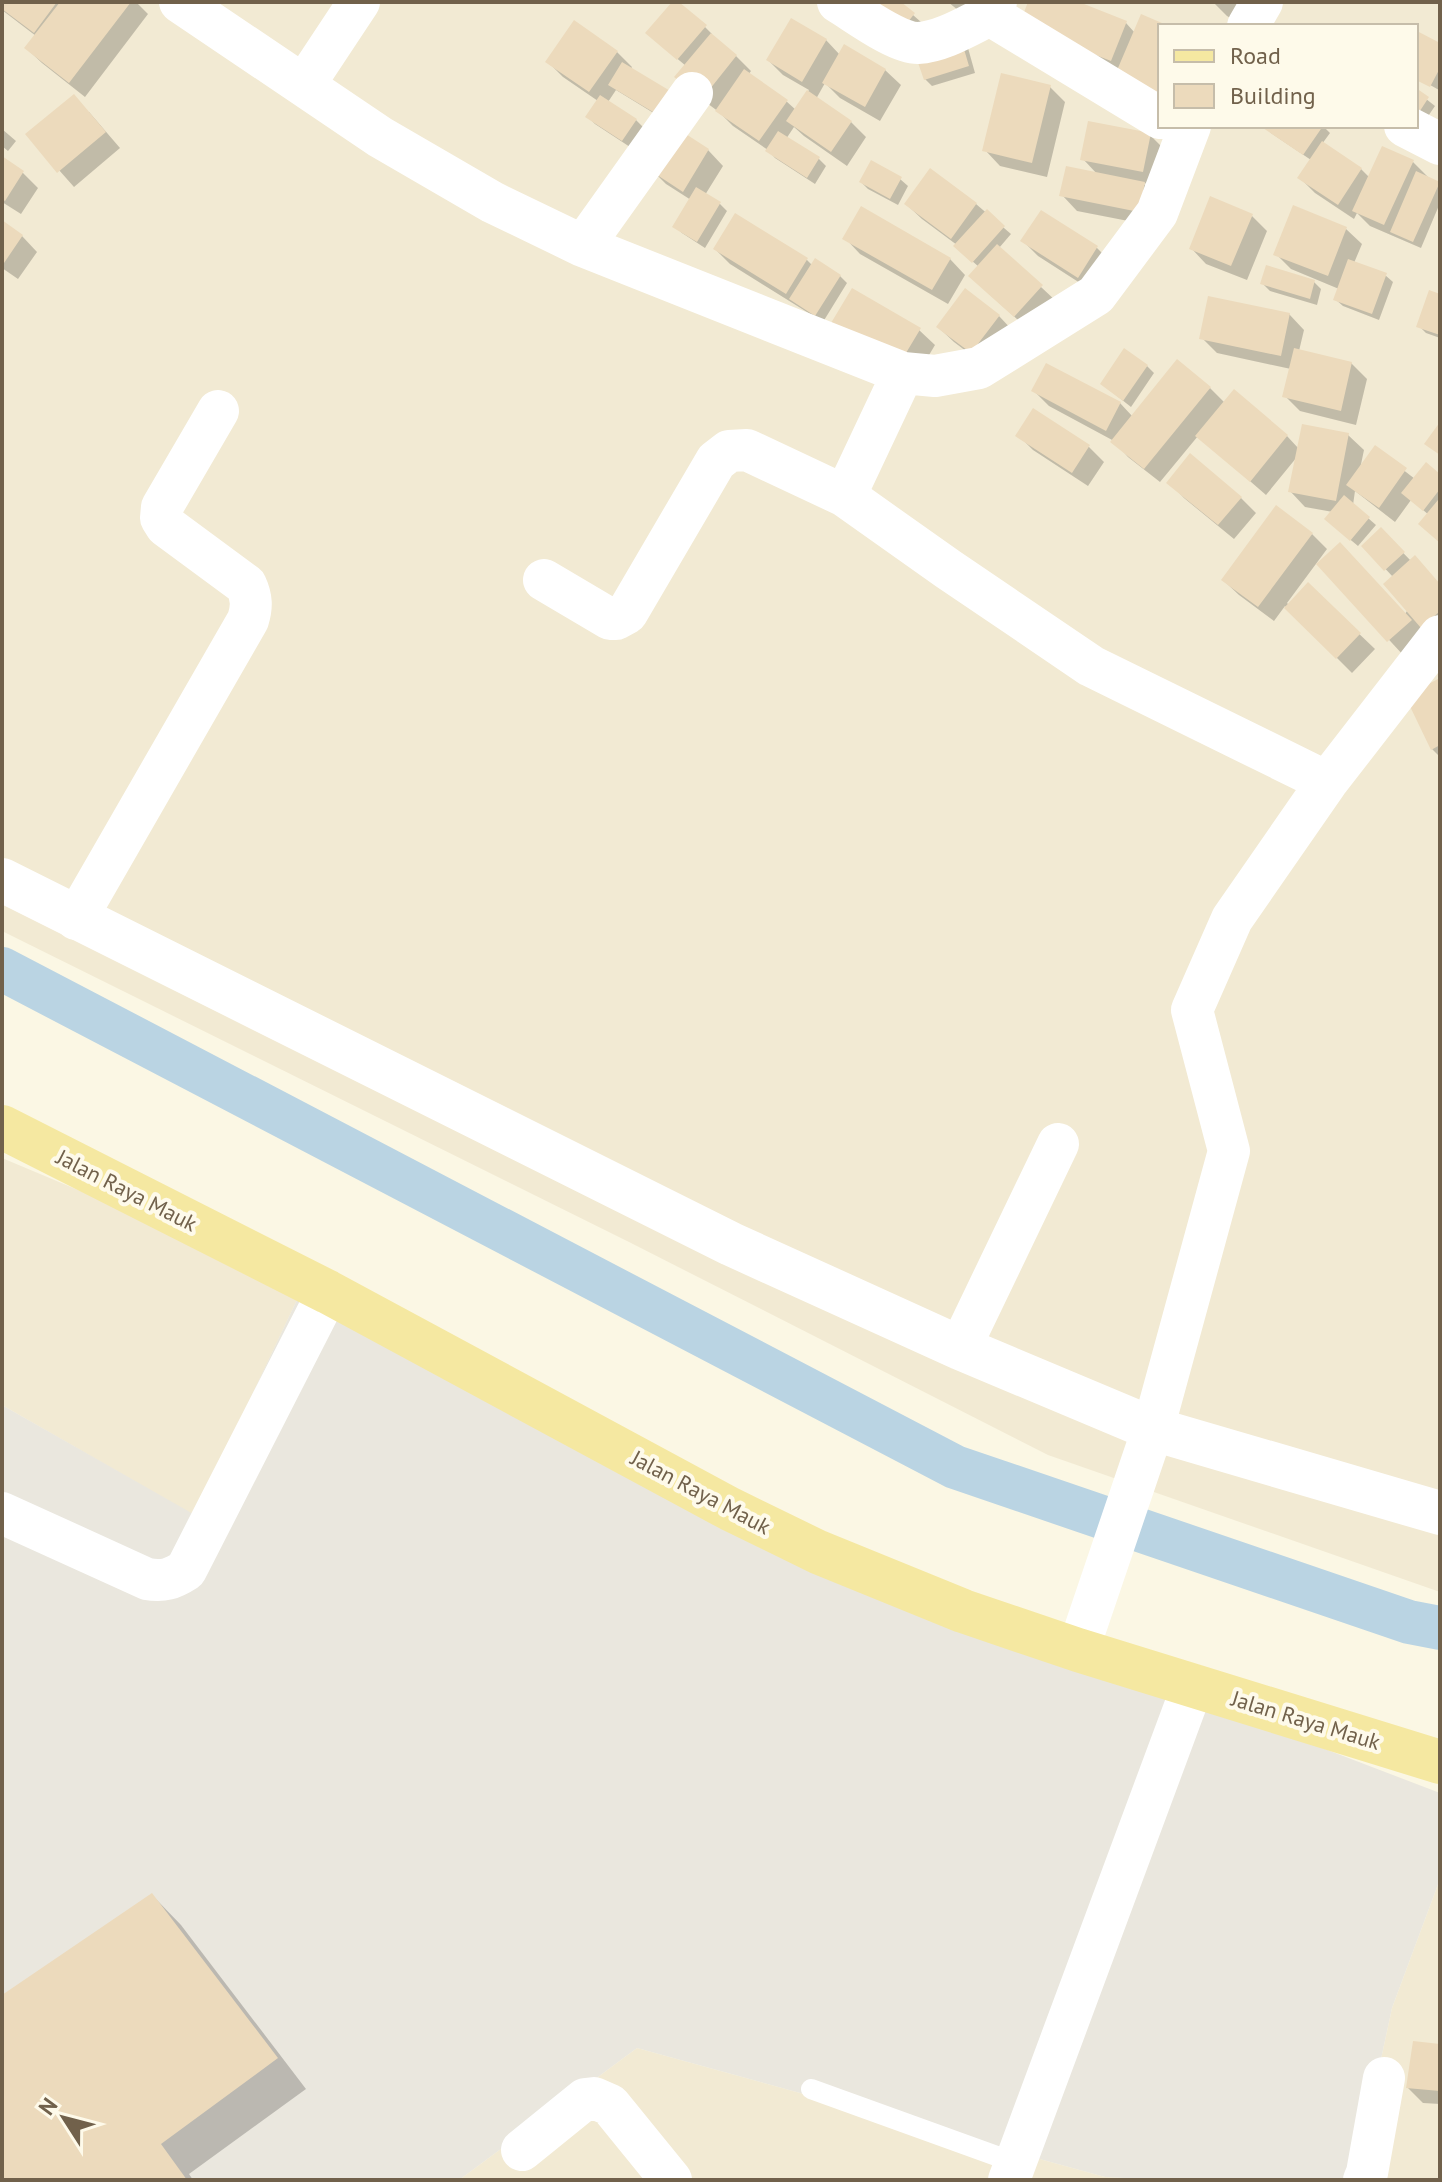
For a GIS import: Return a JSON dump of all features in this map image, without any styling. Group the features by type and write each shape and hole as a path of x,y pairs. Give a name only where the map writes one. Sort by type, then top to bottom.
{"main road":[{"name":"Jalan Raya Mauk","path":"2,1127 328,1292 730,1509 818,1552 963,1611 1084,1635 1193,1685 1440,1762"}],"street":[{"path":"180,2 380,137 492,202 583,246 903,373 935,376 979,368 1096,295 1157,213 1178,128"},
{"path":"304,85 359,2"},
{"path":"838,2 897,37 917,43 942,37 993,9 1158,113"},
{"path":"1249,24 1262,2"},
{"path":"583,246 692,93"},
{"path":"1409,128 1440,144"},
{"path":"845,496 903,373"},
{"path":"76,919 248,620 251,608 246,585 166,526 160,512 218,411"},
{"path":"544,580 610,619 622,617 716,461 729,451 747,450 845,496 1091,666 1327,782"},
{"path":"1084,1635 1149,1439 1229,1151 1192,1010 1232,919 1327,782 1440,636"},
{"path":"2,880 731,1244 960,1348 1149,1439 1440,1513"},
{"path":"960,1348 1058,1144"},
{"path":"2,1513 147,1579 161,1581 174,1578 186,1570 328,1292"},
{"path":"1012,2172 1193,1685"},
{"path":"1364,2180 1384,2078"},
{"path":"522,2150 585,2099 594,2098 610,2105 671,2180"}],"lane":[{"path":"811,2089 1012,2172"}],"shaded area":[{"path":"2,2 1440,2 1440,1592 1048,1455 631,1243 2,931"},
{"path":"2,1158 304,1285 195,1516 2,1405"},
{"path":"304,1285 786,1543 1440,1793 1440,1879 1392,2008 1355,2180 1105,2177 637,2048 459,2180 2,2180 2,1405 195,1515"},
{"path":"1440,1879 1440,2180 1355,2180 1392,2008"},
{"path":"637,2048 1105,2177 1161,2180 459,2180"}],"building":[{"path":"2,2 57,2 34,33 2,9"},
{"path":"60,2 131,2 69,83 24,48"},
{"path":"672,2 679,2 707,25 677,60 645,33"},
{"path":"853,2 901,2 915,13 897,36"},
{"path":"1028,2 1079,2 1127,21 1111,61 1019,25"},
{"path":"1141,14 1164,24 1158,24 1158,93 1115,75"},
{"path":"791,18 827,39 802,82 766,60"},
{"path":"574,20 618,51 589,92 545,62"},
{"path":"1418,32 1440,43 1440,68 1430,87 1418,81"},
{"path":"711,33 737,55 702,99 674,77"},
{"path":"961,39 969,66 924,80 915,54"},
{"path":"844,44 886,69 865,107 822,83"},
{"path":"622,62 672,92 658,115 608,85"},
{"path":"744,69 788,100 759,141 715,111"},
{"path":"1001,73 1051,85 1032,163 982,151"},
{"path":"1418,89 1429,97 1418,114"},
{"path":"807,90 852,121 831,152 786,121"},
{"path":"74,94 106,132 57,173 25,134"},
{"path":"600,95 637,119 622,141 585,117"},
{"path":"1088,121 1151,133 1143,172 1080,160"},
{"path":"675,127 709,149 683,192 648,169"},
{"path":"1263,128 1322,128 1303,155"},
{"path":"778,131 820,157 807,178 765,151"},
{"path":"1322,141 1362,168 1338,205 1297,178"},
{"path":"1382,146 1414,160 1384,225 1352,211"},
{"path":"2,156 24,171 5,201 2,199"},
{"path":"871,160 902,177 890,199 859,182"},
{"path":"1066,166 1145,182 1139,212 1059,196"},
{"path":"930,168 977,203 951,239 904,204"},
{"path":"1416,171 1440,182 1413,242 1390,232"},
{"path":"696,187 721,202 697,242 672,227"},
{"path":"1210,196 1253,214 1231,266 1189,249"},
{"path":"1293,205 1347,227 1328,276 1273,255"},
{"path":"861,206 951,258 932,290 842,239"},
{"path":"987,209 1005,226 972,263 953,246"},
{"path":"1041,210 1098,246 1078,278 1020,241"},
{"path":"735,213 808,258 786,294 713,249"},
{"path":"2,220 23,235 2,266"},
{"path":"997,244 1043,285 1014,317 968,276"},
{"path":"815,258 841,275 815,316 789,299"},
{"path":"1348,259 1387,273 1372,314 1333,300"},
{"path":"1266,265 1315,280 1310,299 1260,284"},
{"path":"852,288 921,328 900,363 831,323"},
{"path":"965,288 1000,315 971,353 936,327"},
{"path":"1429,290 1440,294 1440,335 1416,327"},
{"path":"1208,296 1290,313 1281,356 1199,339"},
{"path":"1124,348 1148,365 1123,401 1100,384"},
{"path":"1294,348 1352,362 1341,411 1282,397"},
{"path":"1177,359 1211,387 1144,469 1110,442"},
{"path":"1046,363 1121,402 1106,431 1031,391"},
{"path":"1234,389 1288,435 1250,482 1195,436"},
{"path":"1033,408 1090,445 1072,473 1015,436"},
{"path":"1440,422 1440,455 1424,444"},
{"path":"1302,424 1349,433 1336,501 1288,492"},
{"path":"1375,445 1407,468 1379,508 1346,485"},
{"path":"1190,453 1242,497 1218,525 1166,483"},
{"path":"1426,462 1440,474 1440,489 1423,511 1401,493"},
{"path":"1344,495 1370,517 1350,541 1324,519"},
{"path":"1438,500 1440,502 1440,543 1418,524"},
{"path":"1276,505 1313,533 1258,607 1221,580"},
{"path":"1381,527 1405,552 1384,571 1361,546"},
{"path":"1340,542 1412,620 1387,642 1316,564"},
{"path":"1415,555 1440,584 1440,611 1421,628 1383,584"},
{"path":"1308,582 1361,633 1336,659 1284,608"},
{"path":"1440,678 1440,745 1431,750 1405,696"},
{"path":"152,1893 278,2058 161,2144 187,2180 2,2180 2,1995"},
{"path":"1413,2041 1440,2044 1440,2091 1406,2088"}],"waterway":[{"path":"2,969 955,1467 1409,1622 1440,1628"}]}
